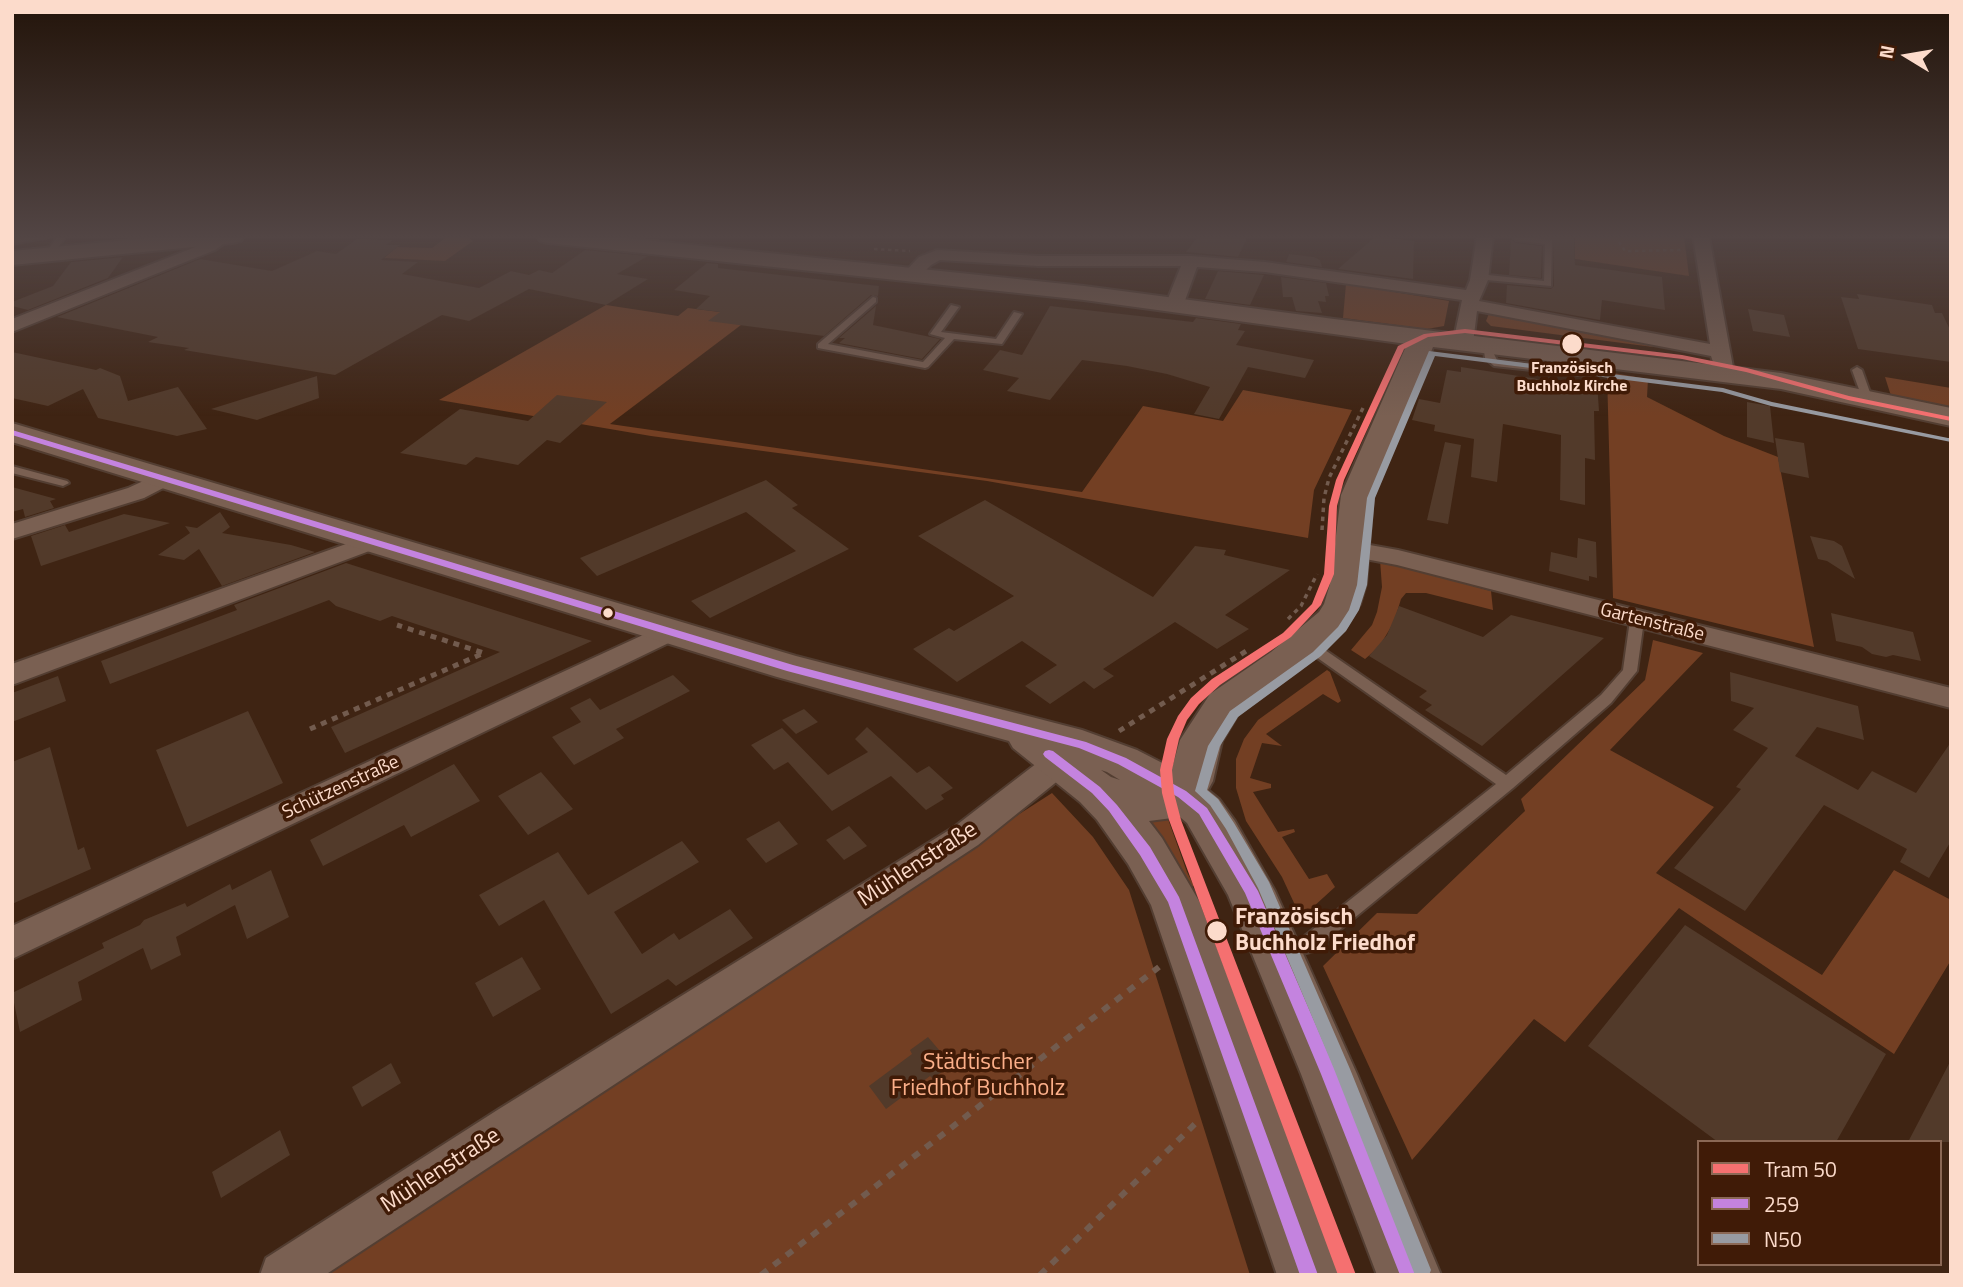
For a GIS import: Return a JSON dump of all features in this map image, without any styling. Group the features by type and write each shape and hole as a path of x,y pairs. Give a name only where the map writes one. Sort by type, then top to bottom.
{"main road":[{"path":"1090,296 1591,359 1723,364 1780,381 1951,417"},
{"path":"1096,790 1152,804 1170,803 1182,794 1191,781 1201,740 1224,704 1297,632 1332,620 1342,604 1348,584 1357,495 1423,338"},
{"path":"1723,364 1774,390 1951,425"},
{"path":"12,432 669,632 1018,730 1071,753 1122,761 1182,794 1203,811 1251,891 1409,1275"},
{"path":"1071,753 1144,851 1182,918 1310,1275"}],"street":[{"path":"12,326 87,296"},
{"path":"1174,306 1178,296"},
{"path":"1446,296 1723,364 1708,296"},
{"path":"1472,296 1475,344"},
{"path":"12,532 136,493 163,479"},
{"path":"12,675 371,542"},
{"name":"Gartenstraße","path":"1353,550 1398,558 1951,698"},
{"name":"Schützenstraße","path":"12,943 669,632"},
{"name":"Mühlenstraße","path":"283,1275 966,836 1071,753"}],"lane":[{"path":"873,300 821,346 925,365 952,336"},
{"path":"954,307 935,334 999,342 1017,314"},
{"path":"1857,370 1867,398"},
{"path":"12,469 63,483"},
{"path":"1278,952 1307,945 1606,699 1630,671 1637,620"},
{"path":"1297,632 1507,783"}],"path":[{"path":"1321,536 1324,498 1329,478 1364,405"},
{"path":"1297,632 1301,606 1318,571"},
{"path":"310,729 484,653 397,625"},
{"path":"1071,753 1119,731 1257,644"},
{"path":"761,1275 1162,965"},
{"path":"1040,1275 1200,1119"}],"green space":[{"path":"1345,296 1419,296 1449,301 1444,326 1427,329 1343,318"},
{"path":"606,305 678,316 688,308 728,313 741,325 610,424 1082,492 1143,406 1223,421 1243,390 1352,410 1314,490 1308,538 987,481 651,436 439,400"},
{"path":"1490,311 1650,341 1653,347 1491,326 1486,321"},
{"path":"1607,372 1648,379 1647,397 1724,436 1778,457 1814,647 1613,598"},
{"path":"1885,377 1951,388 1951,409 1892,399"},
{"path":"1380,560 1491,591 1493,610 1426,593 1406,593 1401,599 1394,622 1379,647 1365,659 1351,650 1372,625 1377,612 1382,587"},
{"path":"1653,640 1703,653 1610,750 1714,807 1656,873 1822,975 1894,870 1951,900 1951,960 1894,1054 1679,908 1565,1042 1534,1019 1412,1160 1323,966 1377,913 1417,914 1525,811 1521,799 1645,680"},
{"path":"1327,670 1341,701 1338,703 1323,694 1266,734 1282,746 1262,743 1250,778 1271,784 1271,788 1253,792 1278,832 1294,829 1295,832 1282,837 1309,879 1327,874 1335,887 1301,918 1282,877 1246,821 1236,788 1236,759 1244,739 1258,720"},
{"name":"Städtischer Friedhof Buchholz","path":"1052,793 1093,837 1129,890 1250,1275 314,1275 428,1194"},
{"path":"1168,819 1194,886 1177,889 1132,820"}],"building":[{"path":"27,296 63,296 28,310 12,306 12,302"},
{"path":"109,296 516,296 469,321 442,315 335,375 184,350 189,348 148,342 158,337 57,317"},
{"path":"563,296 620,296 606,305"},
{"path":"710,296 870,296 824,336 708,321 720,312 696,309"},
{"path":"1206,296 1254,296 1250,305 1205,299"},
{"path":"1325,296 1326,302 1318,301 1322,313 1296,311 1292,297 1283,297"},
{"path":"1506,296 1664,296 1665,310 1602,300 1600,320 1506,303"},
{"path":"1858,296 1871,296 1932,305 1935,313 1942,313 1951,332 1951,362 1858,349 1841,297 1859,299"},
{"path":"876,306 873,325 940,339 922,359 839,343 845,338 839,338"},
{"path":"1050,306 1193,322 1196,318 1241,324 1238,330 1245,331 1236,345 1314,360 1305,378 1248,367 1219,419 1194,414 1210,387 1167,374 1082,360 1050,400 1007,391 1019,378 983,370 1000,350 1022,355"},
{"path":"1748,309 1784,315 1790,337 1753,331"},
{"path":"12,352 96,370 100,368 120,376 128,401 178,387 207,429 177,436 98,418 83,389 48,406 12,398"},
{"path":"1461,367 1570,384 1570,379 1597,382 1599,411 1594,411 1595,460 1585,458 1585,505 1560,500 1561,435 1503,424 1497,482 1471,477 1474,439 1434,431 1435,425 1412,420 1419,399 1440,403 1447,370 1461,372"},
{"path":"317,376 319,398 257,420 211,409"},
{"path":"557,395 607,402 560,443 547,440 518,465 476,457 466,465 400,453 460,409 528,421"},
{"path":"1747,402 1770,406 1774,443 1747,437"},
{"path":"1775,438 1804,443 1809,478 1780,472"},
{"path":"1445,442 1461,445 1448,524 1427,520"},
{"path":"766,480 798,505 792,508 849,549 710,618 691,601 796,551 746,512 597,576 580,558"},
{"path":"12,487 56,499 50,501 54,508 25,517 23,509 12,512"},
{"path":"985,500 1153,597 1195,546 1226,550 1224,555 1290,570 1225,615 1249,629 1217,649 1175,622 1103,669 1114,676 1094,689 1084,681 1050,704 1025,686 1057,665 1022,641 957,682 913,649 949,628 954,631 1014,596 918,536"},
{"path":"220,512 230,527 222,533 315,552 222,586 199,549 184,560 158,555 190,533 185,526 197,528"},
{"path":"124,514 170,523 41,566 31,536 65,525 69,532"},
{"path":"1810,536 1834,541 1842,546 1855,579 1827,561 1818,559"},
{"path":"1578,538 1596,542 1597,578 1589,576 1589,581 1549,571 1551,552 1577,558"},
{"path":"346,563 592,641 345,753 331,727 500,652 392,616 380,621 336,606 329,600 110,684 101,661 237,610 234,605"},
{"path":"1399,606 1483,637 1511,615 1604,638 1482,746 1425,710 1432,705 1419,697 1427,691 1369,656 1387,635"},
{"path":"1831,613 1913,632 1921,661 1872,654 1862,647 1836,641"},
{"path":"1730,672 1858,706 1864,740 1817,727 1795,756 1858,790 1872,771 1916,793 1951,742 1951,841 1929,878 1900,862 1907,849 1824,805 1745,911 1674,868 1741,789 1736,787 1768,748 1733,730 1754,708 1731,701"},
{"path":"673,675 690,691 616,729 624,738 574,765 552,737 581,722 570,708 590,698 600,710"},
{"path":"58,676 66,701 12,722 12,693"},
{"path":"804,709 818,722 796,734 782,720"},
{"path":"248,711 283,783 187,827 156,750"},
{"path":"867,727 917,773 929,766 953,788 941,795 944,799 926,810 891,776 832,811 788,762 774,770 751,745 782,728 828,775 868,752 855,739"},
{"path":"50,747 78,850 84,847 91,869 12,904 12,762"},
{"path":"454,764 480,801 411,837 404,825 323,866 310,840"},
{"path":"541,772 573,809 528,835 498,796"},
{"path":"779,821 798,844 766,863 746,839"},
{"path":"849,826 867,846 844,860 826,840"},
{"path":"682,841 699,862 614,912 642,954 674,933 679,940 730,909 753,938 676,986 668,979 611,1014 544,900 499,926 479,895 558,852 588,895"},
{"path":"271,870 289,917 247,939 235,905 176,937 181,955 151,970 143,948 78,982 82,1000 20,1032 12,993 104,948 102,943 140,925 144,920 185,903 187,907 230,884 232,890"},
{"path":"1685,925 1886,1054 1837,1140 1715,1140 1588,1046"},
{"path":"522,957 541,989 493,1017 475,983"},
{"path":"928,1037 951,1064 886,1109 869,1086 912,1054 910,1050"},
{"path":"1951,1060 1951,1142 1909,1140"},
{"path":"391,1063 401,1083 362,1107 352,1087"},
{"path":"280,1130 290,1155 221,1198 212,1172"}],"tram line":[{"name":"50","path":"1347,1275 1175,820 1168,793 1166,770 1173,739 1182,719 1195,701 1216,682 1287,635 1316,605 1329,574 1333,506 1340,480 1401,348 1426,335 1465,331 1682,357 1747,370 1848,398 1951,419"}],"transit line":[{"name":"N50","path":"1422,1270 1342,1069 1264,886 1230,826 1214,802 1201,791 1214,746 1234,714 1317,654 1342,629 1354,610 1362,585 1371,498 1432,353 1723,390 1771,404 1948,440"},
{"name":"259","path":"12,432 791,668 1082,745 1122,761 1182,794 1203,811 1251,891 1329,1074 1409,1275"},
{"name":"259","path":"1049,754 1096,790 1113,808 1145,851 1174,901 1309,1275"}],"place":[{"name":"Französisch Buchholz Kirche","path":"1572,344"},
{"name":"Französisch Buchholz Friedhof","path":"1217,931"}]}
